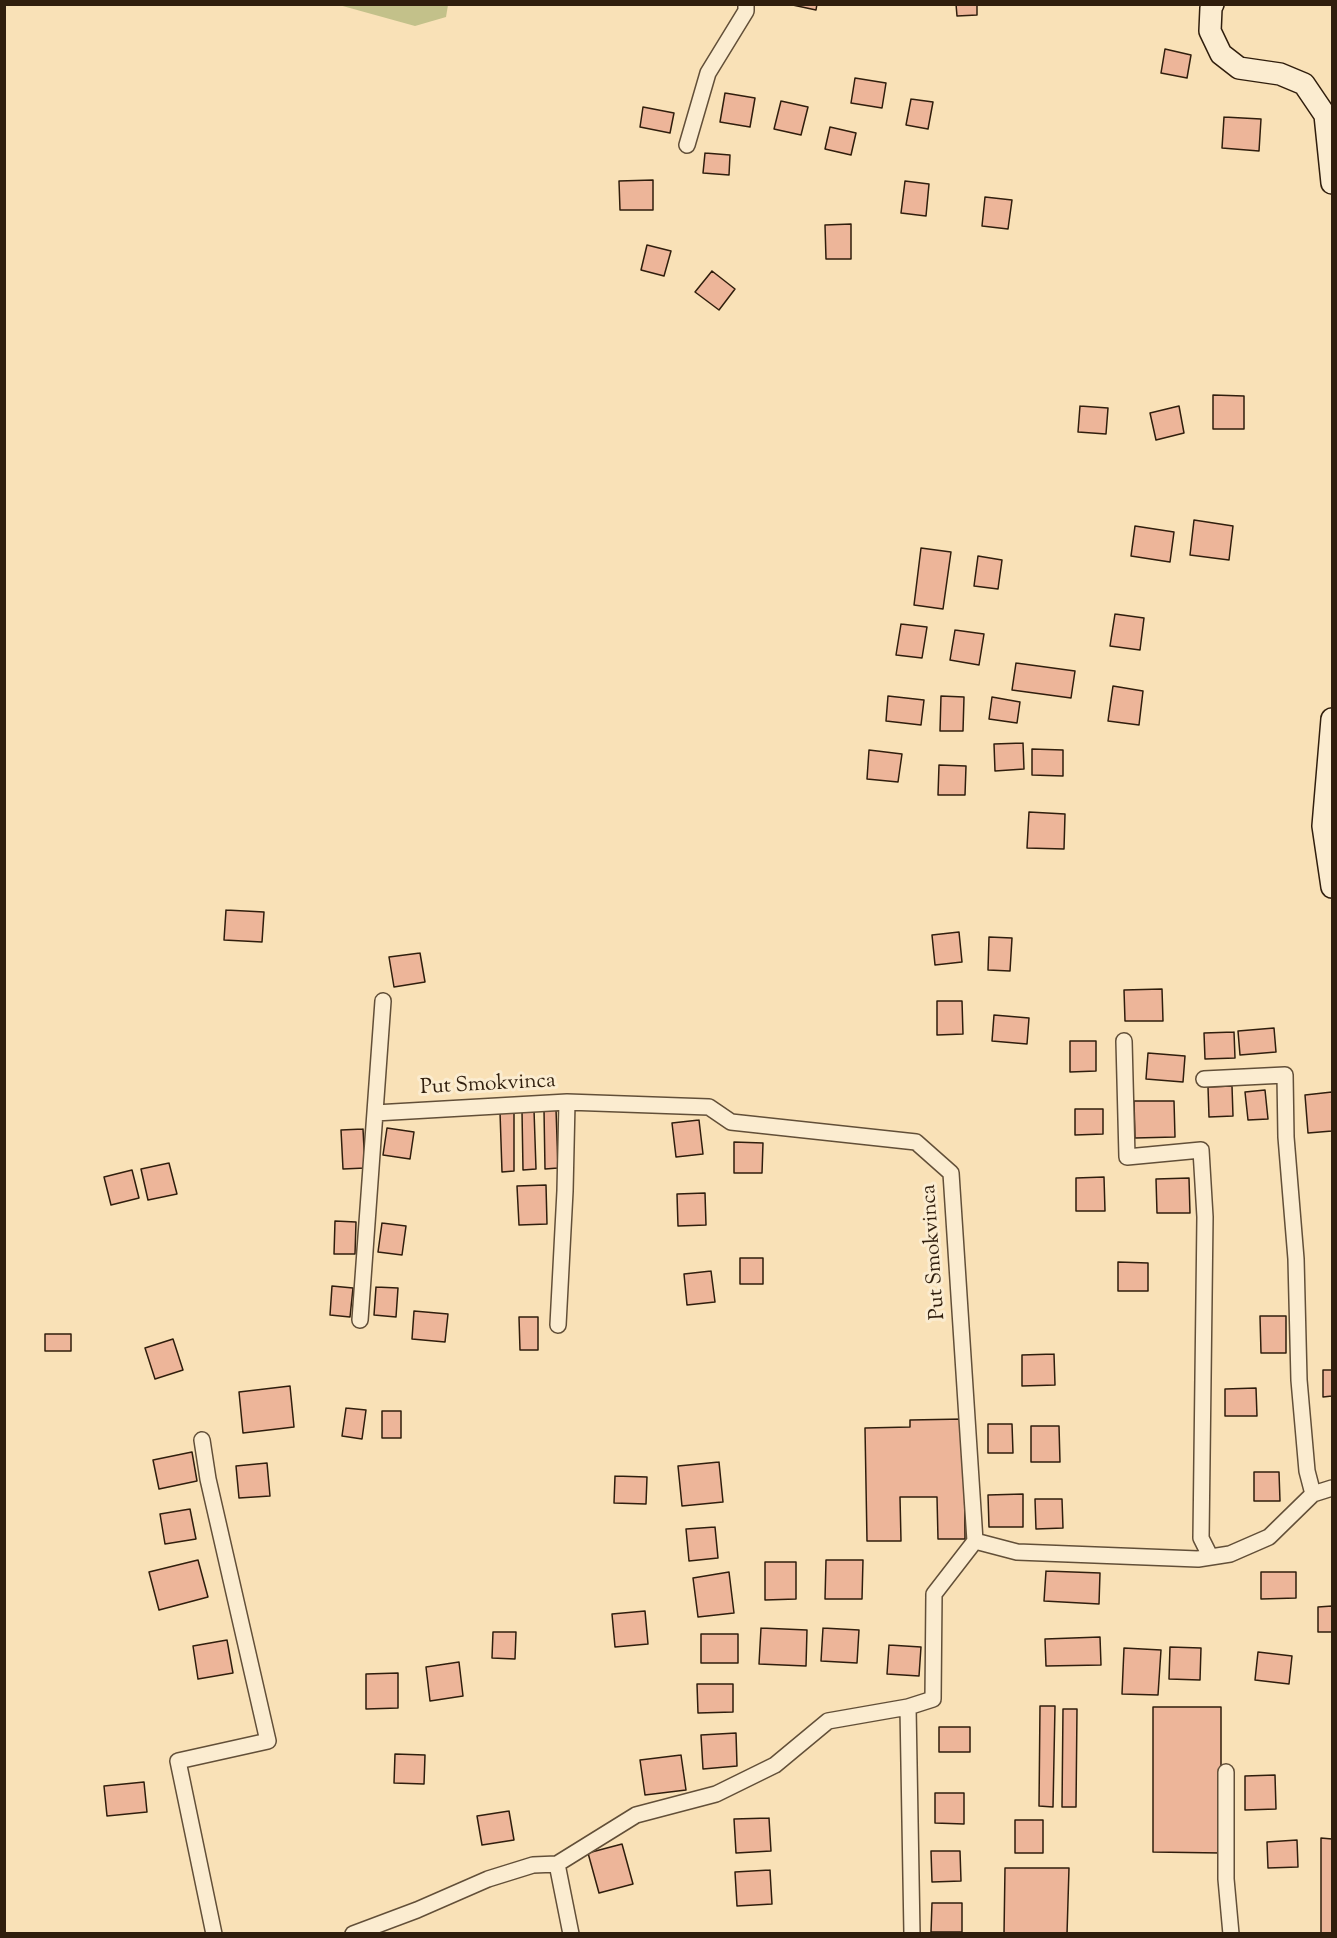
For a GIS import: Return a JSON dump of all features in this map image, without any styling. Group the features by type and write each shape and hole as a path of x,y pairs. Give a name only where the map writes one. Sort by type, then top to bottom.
{"main road":[{"path":"1213,4 1210,31 1221,54 1239,68 1280,75 1304,84 1325,115 1332,183"},
{"path":"1332,719 1323,826 1332,888"}],"street":[{"path":"687,145 708,73 746,11 746,4"},
{"path":"360,1320 383,1001"},
{"path":"1124,1041 1126,1157 1201,1150 1205,1217 1201,1538 1210,1556"},
{"path":"1204,1080 1285,1075 1286,1137 1296,1258 1299,1380 1307,1471 1313,1494"},
{"path":"558,1325 565,1202 567,1102"},
{"name":"Put Smokvinca","path":"375,1113 567,1102 709,1107 731,1122 916,1142 951,1173 975,1541"},
{"path":"202,1440 208,1479 268,1741 178,1761 214,1934"},
{"path":"353,1934 417,1910 488,1879 533,1865 557,1864 636,1815 717,1794 775,1765 828,1721 908,1707 933,1699 934,1594 975,1541 1017,1552 1198,1559 1230,1554 1269,1537 1313,1494 1332,1488"},
{"path":"908,1707 912,1934"},
{"path":"1227,1772 1226,1879 1231,1934"},
{"path":"557,1864 571,1934"}],"shaded area":[{"path":"448,4 446,17 415,26 339,5"}],"building":[{"path":"788,4 817,4 816,10"},
{"path":"956,4 977,4 977,15 957,16"},
{"path":"1165,49 1191,55 1187,78 1161,73"},
{"path":"855,78 886,83 882,108 851,103"},
{"path":"725,93 755,98 750,127 720,122"},
{"path":"911,99 933,102 928,129 906,125"},
{"path":"781,101 808,107 801,135 774,129"},
{"path":"643,107 674,113 670,133 640,127"},
{"path":"1224,117 1261,119 1259,151 1222,148"},
{"path":"830,127 856,133 851,155 825,149"},
{"path":"705,153 730,155 729,175 703,173"},
{"path":"653,180 653,210 620,210 619,181"},
{"path":"905,181 929,184 926,216 901,213"},
{"path":"985,197 1012,200 1008,229 982,226"},
{"path":"851,224 851,259 826,259 825,225"},
{"path":"647,245 671,251 664,276 641,270"},
{"path":"712,271 735,289 719,310 695,292"},
{"path":"1213,395 1244,396 1244,429 1213,429"},
{"path":"1080,406 1108,408 1106,434 1078,432"},
{"path":"1179,406 1184,433 1156,440 1150,413"},
{"path":"1194,520 1233,526 1229,560 1190,555"},
{"path":"1135,526 1174,532 1170,562 1131,556"},
{"path":"921,548 951,552 943,609 914,605"},
{"path":"978,556 1002,560 998,589 974,586"},
{"path":"1115,614 1144,618 1140,650 1110,646"},
{"path":"901,624 927,627 922,658 896,655"},
{"path":"955,630 984,634 979,665 950,660"},
{"path":"1016,663 1075,671 1071,698 1012,690"},
{"path":"1113,686 1143,691 1139,725 1108,721"},
{"path":"888,696 924,700 921,725 886,721"},
{"path":"941,696 964,697 963,731 940,731"},
{"path":"992,697 1020,702 1017,723 989,719"},
{"path":"1023,743 1024,769 995,771 994,744"},
{"path":"1032,749 1063,750 1063,776 1032,775"},
{"path":"869,750 902,754 898,782 867,779"},
{"path":"939,765 966,766 965,795 938,795"},
{"path":"1029,812 1065,814 1064,849 1027,848"},
{"path":"226,910 264,912 262,942 224,940"},
{"path":"959,932 962,962 935,965 932,935"},
{"path":"989,937 1012,938 1010,971 988,970"},
{"path":"420,953 425,982 394,987 389,957"},
{"path":"1162,989 1163,1021 1125,1021 1124,990"},
{"path":"937,1001 962,1001 963,1034 937,1035"},
{"path":"994,1015 1029,1018 1027,1044 992,1041"},
{"path":"1274,1028 1276,1052 1240,1055 1238,1031"},
{"path":"1234,1032 1235,1058 1205,1059 1204,1033"},
{"path":"1070,1041 1096,1041 1096,1071 1070,1072"},
{"path":"1148,1053 1185,1056 1183,1082 1146,1079"},
{"path":"1232,1086 1233,1116 1209,1117 1208,1087"},
{"path":"1265,1090 1268,1119 1248,1120 1245,1092"},
{"path":"1332,1092 1332,1131 1308,1133 1305,1095"},
{"path":"1134,1101 1174,1101 1175,1137 1135,1138"},
{"path":"556,1109 558,1168 545,1169 544,1110"},
{"path":"1075,1109 1103,1109 1103,1134 1075,1135"},
{"path":"534,1110 536,1169 523,1170 522,1111"},
{"path":"500,1112 514,1112 514,1171 502,1172"},
{"path":"699,1120 703,1154 676,1157 672,1123"},
{"path":"387,1128 414,1132 410,1159 383,1155"},
{"path":"363,1129 365,1168 343,1169 341,1130"},
{"path":"734,1142 763,1143 762,1173 734,1173"},
{"path":"169,1163 177,1194 148,1200 141,1169"},
{"path":"132,1170 139,1198 111,1205 104,1177"},
{"path":"1104,1177 1105,1211 1076,1211 1076,1178"},
{"path":"1189,1178 1190,1213 1157,1213 1156,1179"},
{"path":"546,1185 547,1224 519,1225 517,1186"},
{"path":"705,1193 706,1225 678,1226 677,1194"},
{"path":"335,1221 356,1222 355,1254 334,1254"},
{"path":"382,1223 406,1226 402,1255 378,1252"},
{"path":"740,1258 763,1258 763,1284 740,1284"},
{"path":"1118,1262 1148,1263 1148,1291 1118,1291"},
{"path":"711,1271 715,1302 687,1305 684,1274"},
{"path":"332,1286 353,1288 350,1317 330,1315"},
{"path":"376,1287 398,1288 396,1317 374,1315"},
{"path":"414,1311 448,1314 445,1342 412,1339"},
{"path":"1260,1316 1286,1316 1286,1353 1261,1353"},
{"path":"519,1317 538,1317 538,1350 520,1350"},
{"path":"45,1334 71,1334 71,1351 45,1351"},
{"path":"173,1339 183,1370 155,1379 145,1348"},
{"path":"1054,1354 1055,1385 1022,1386 1022,1355"},
{"path":"1323,1370 1332,1370 1332,1396 1323,1397"},
{"path":"290,1386 294,1427 243,1433 239,1392"},
{"path":"1256,1388 1257,1416 1225,1416 1225,1389"},
{"path":"346,1408 366,1410 362,1439 342,1436"},
{"path":"382,1411 401,1411 401,1438 382,1438"},
{"path":"964,1419 965,1539 938,1539 937,1497 900,1497 901,1541 867,1541 865,1428 910,1427 910,1420"},
{"path":"988,1424 1012,1424 1013,1453 988,1453"},
{"path":"1031,1426 1059,1426 1060,1462 1031,1462"},
{"path":"192,1452 197,1481 159,1489 153,1460"},
{"path":"719,1462 723,1502 682,1506 678,1466"},
{"path":"267,1463 270,1496 239,1498 236,1466"},
{"path":"1254,1472 1279,1472 1280,1501 1254,1501"},
{"path":"615,1476 647,1477 646,1504 614,1503"},
{"path":"1023,1494 1023,1527 989,1527 988,1495"},
{"path":"1035,1499 1062,1499 1063,1528 1036,1529"},
{"path":"190,1509 196,1539 165,1544 160,1514"},
{"path":"715,1527 718,1558 689,1561 686,1529"},
{"path":"198,1560 208,1597 159,1610 149,1572"},
{"path":"826,1560 863,1560 862,1599 825,1599"},
{"path":"765,1562 796,1562 796,1599 765,1600"},
{"path":"1046,1571 1100,1573 1099,1604 1044,1601"},
{"path":"729,1572 734,1613 698,1617 693,1578"},
{"path":"1261,1572 1296,1572 1296,1598 1261,1599"},
{"path":"1332,1606 1332,1632 1318,1632 1318,1607"},
{"path":"645,1611 648,1644 615,1647 612,1614"},
{"path":"761,1628 807,1630 806,1666 759,1664"},
{"path":"823,1628 859,1630 857,1663 821,1661"},
{"path":"493,1632 516,1632 515,1659 492,1658"},
{"path":"701,1634 738,1634 738,1663 701,1663"},
{"path":"1100,1637 1101,1665 1046,1666 1045,1639"},
{"path":"227,1640 233,1673 198,1679 193,1646"},
{"path":"889,1645 921,1647 919,1676 887,1674"},
{"path":"1170,1647 1201,1648 1200,1680 1169,1679"},
{"path":"1124,1648 1161,1650 1158,1695 1122,1694"},
{"path":"1258,1652 1292,1656 1289,1684 1255,1680"},
{"path":"459,1662 463,1696 430,1701 426,1667"},
{"path":"398,1673 398,1708 366,1709 366,1674"},
{"path":"697,1684 733,1684 733,1712 698,1713"},
{"path":"1040,1706 1055,1706 1053,1807 1039,1806"},
{"path":"1153,1707 1221,1707 1221,1853 1153,1852"},
{"path":"1063,1709 1077,1709 1076,1807 1062,1807"},
{"path":"939,1727 970,1727 970,1752 939,1752"},
{"path":"736,1733 737,1766 703,1769 701,1735"},
{"path":"395,1754 425,1755 424,1784 394,1783"},
{"path":"681,1755 686,1790 645,1795 640,1760"},
{"path":"1275,1775 1276,1809 1245,1810 1245,1776"},
{"path":"144,1782 147,1812 107,1816 104,1786"},
{"path":"935,1793 964,1793 964,1824 935,1823"},
{"path":"509,1811 514,1840 482,1845 477,1816"},
{"path":"769,1818 771,1851 736,1853 734,1819"},
{"path":"1015,1820 1043,1820 1043,1853 1015,1853"},
{"path":"1321,1838 1332,1839 1332,1934 1321,1934"},
{"path":"1297,1840 1298,1867 1268,1868 1267,1842"},
{"path":"622,1844 633,1884 599,1893 588,1853"},
{"path":"931,1851 960,1851 961,1881 932,1882"},
{"path":"1005,1868 1069,1868 1067,1934 1004,1934"},
{"path":"770,1870 772,1904 737,1906 735,1872"},
{"path":"932,1903 962,1903 962,1932 931,1932"}]}
